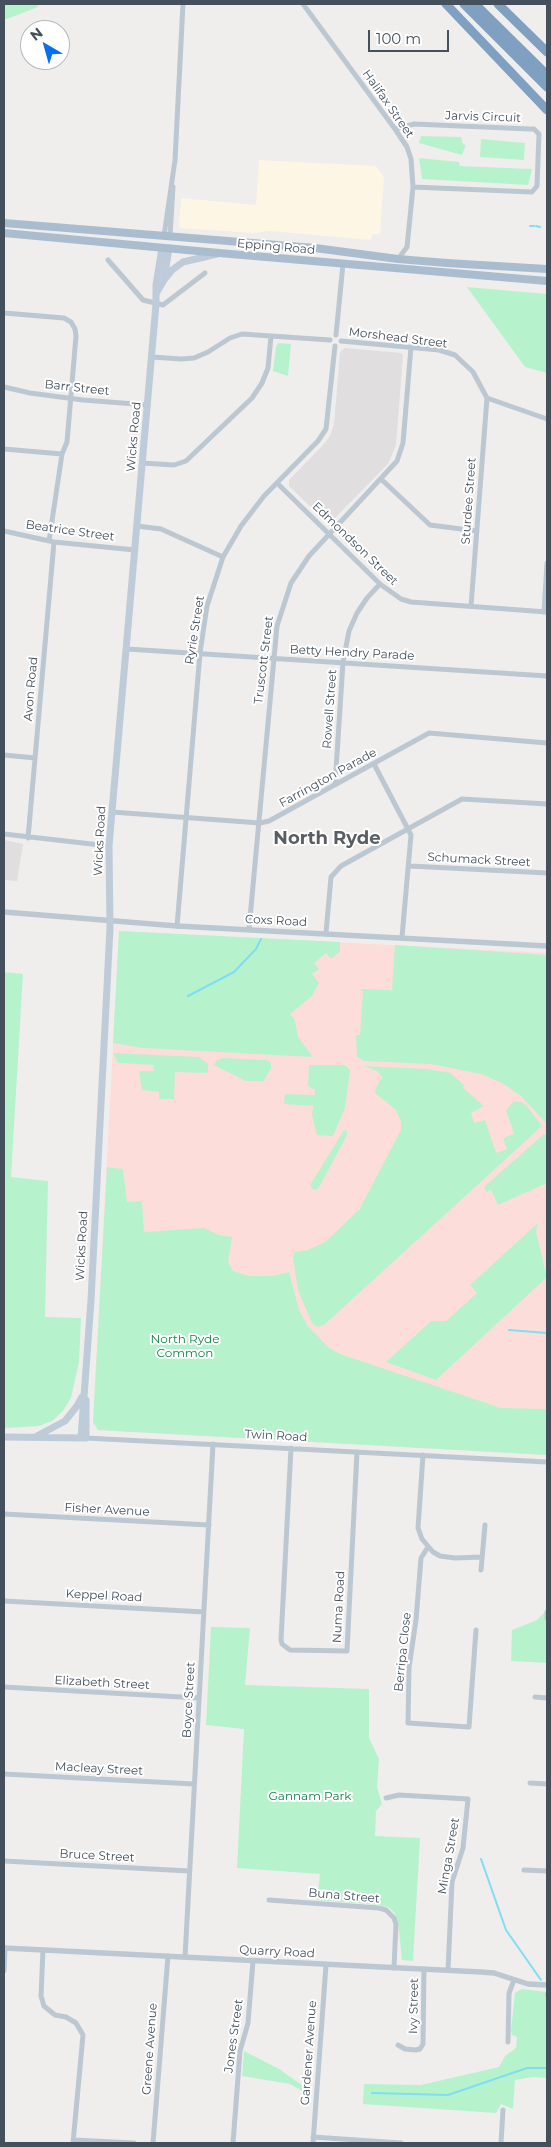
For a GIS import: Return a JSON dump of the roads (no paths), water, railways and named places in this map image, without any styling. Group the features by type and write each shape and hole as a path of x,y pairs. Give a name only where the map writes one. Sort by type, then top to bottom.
{"highway":[{"path":"446,4 547,110"},
{"path":"464,4 547,87"},
{"path":"475,4 547,75"},
{"path":"498,4 547,52"}],"main road":[{"name":"Epping Road","path":"4,223 315,248 398,259 547,269"},
{"name":"Epping Road","path":"4,234 547,281"},
{"name":"Wicks Road","path":"83,1438 110,920 109,846 148,405 156,285 167,236"},
{"name":"Wicks Road","path":"157,292 164,280 165,248"},
{"path":"164,280 182,262 219,254"},
{"path":"532,268 547,264"},
{"path":"34,1437 55,1428 69,1417 79,1402 86,1384"},
{"name":"Twin Road","path":"4,1437 83,1438"}],"street":[{"name":"Wicks Road","path":"167,236 180,91 183,4"},
{"name":"Halifax Street","path":"303,4 407,148 411,160 413,187 407,247 398,259"},
{"name":"Jarvis Circuit","path":"395,129 414,124 534,129 539,134 537,186 532,192 413,187"},
{"path":"108,260 143,300 163,305 205,273"},
{"path":"336,335 343,264"},
{"name":"Avon Road","path":"4,312 64,318 71,322 76,336 67,442 62,454 52,541 28,838"},
{"name":"Morshead Street","path":"152,357 188,359 201,356 236,336 249,334 330,340"},
{"path":"336,335 341,341 335,346 330,340 331,337 336,335"},
{"path":"142,464 174,465 186,461 252,398 262,383 268,368 271,336"},
{"name":"Morshead Street","path":"341,341 439,350 455,355 473,372 487,398"},
{"name":"Ryrie Street","path":"177,926 200,653 206,610 223,557 251,512 277,482 318,441 326,429 335,346"},
{"name":"Truscott Street","path":"249,929 260,823 272,658 277,626 291,583 309,556 397,461 401,450 411,347"},
{"name":"Barr Street","path":"4,387 71,398 148,405"},
{"path":"487,398 547,419"},
{"name":"Sturdee Street","path":"471,606 487,398"},
{"path":"4,449 62,454"},
{"path":"381,479 430,525 476,531"},
{"name":"Edmondson Street","path":"277,482 392,595 406,601 546,612"},
{"path":"137,526 161,529 223,557"},
{"name":"Beatrice Street","path":"4,531 52,541 135,550"},
{"path":"546,612 547,564"},
{"name":"Rowell Street","path":"335,785 343,662 350,631 357,613 380,584"},
{"name":"Betty Hendry Parade","path":"126,649 547,676"},
{"name":"Farrington Parade","path":"112,812 260,823 270,821 429,733 547,742"},
{"path":"4,755 35,758"},
{"path":"374,764 411,835 410,866 402,937"},
{"path":"326,933 333,873 340,866 462,799 547,804"},
{"path":"4,834 109,846"},
{"name":"Schumack Street","path":"410,866 547,873"},
{"name":"Coxs Road","path":"4,912 177,926 547,946"},
{"name":"Twin Road","path":"83,1438 547,1462"},
{"name":"Boyce Street","path":"185,1957 213,1444"},
{"name":"Numa Road","path":"291,1448 281,1640 282,1644 290,1650 346,1651 357,1452"},
{"path":"423,1455 418,1528 422,1539 436,1554 447,1557 482,1557"},
{"name":"Fisher Avenue","path":"4,1514 209,1525"},
{"path":"481,1570 485,1525"},
{"name":"Berripa Close","path":"428,1547 421,1558 416,1620 409,1668 408,1723 469,1727 476,1630"},
{"name":"Keppel Road","path":"4,1601 204,1612"},
{"path":"547,1612 547,1618"},
{"name":"Elizabeth Street","path":"4,1687 199,1698"},
{"path":"535,1697 547,1698"},
{"name":"Macleay Street","path":"4,1774 194,1784"},
{"path":"530,1783 547,1784"},
{"name":"Minga Street","path":"386,1798 399,1795 468,1799 463,1848 452,1882 448,1970"},
{"name":"Bruce Street","path":"4,1861 189,1871"},
{"path":"524,1870 547,1871"},
{"name":"Buna Street","path":"269,1900 386,1910 394,1918 396,1924 394,1968"},
{"path":"4,1971 5,1948"},
{"name":"Quarry Road","path":"5,1948 448,1970 494,1974 528,1984 547,1986"},
{"path":"43,1950 41,1996 44,2006 55,2015 76,2023 83,2036 73,2142 134,2143"},
{"name":"Greene Avenue","path":"153,2143 168,1956"},
{"name":"Jones Street","path":"234,2143 240,2051 248,2023 253,1961"},
{"name":"Gardener Avenue","path":"313,2140 326,1965"},
{"name":"Ivy Street","path":"398,2045 405,2049 416,2050 420,2049 423,2044 424,1969"},
{"path":"508,2042 509,1993 514,1980"},
{"path":"501,2143 503,2110"},
{"path":"313,2140 401,2143"}],"waterway":[{"path":"536,226 540,227"},
{"path":"188,996 234,972 256,949 261,939"},
{"path":"509,1330 547,1333"},
{"path":"481,1859 506,1930 541,1980"},
{"path":"372,2093 448,2095 527,2068 547,2068"}],"district":[{"name":"North Ryde","path":"327,839"}],"park label":[{"name":"North Ryde Common","path":"185,1346"},
{"name":"Gannam Park","path":"310,1796"}]}
